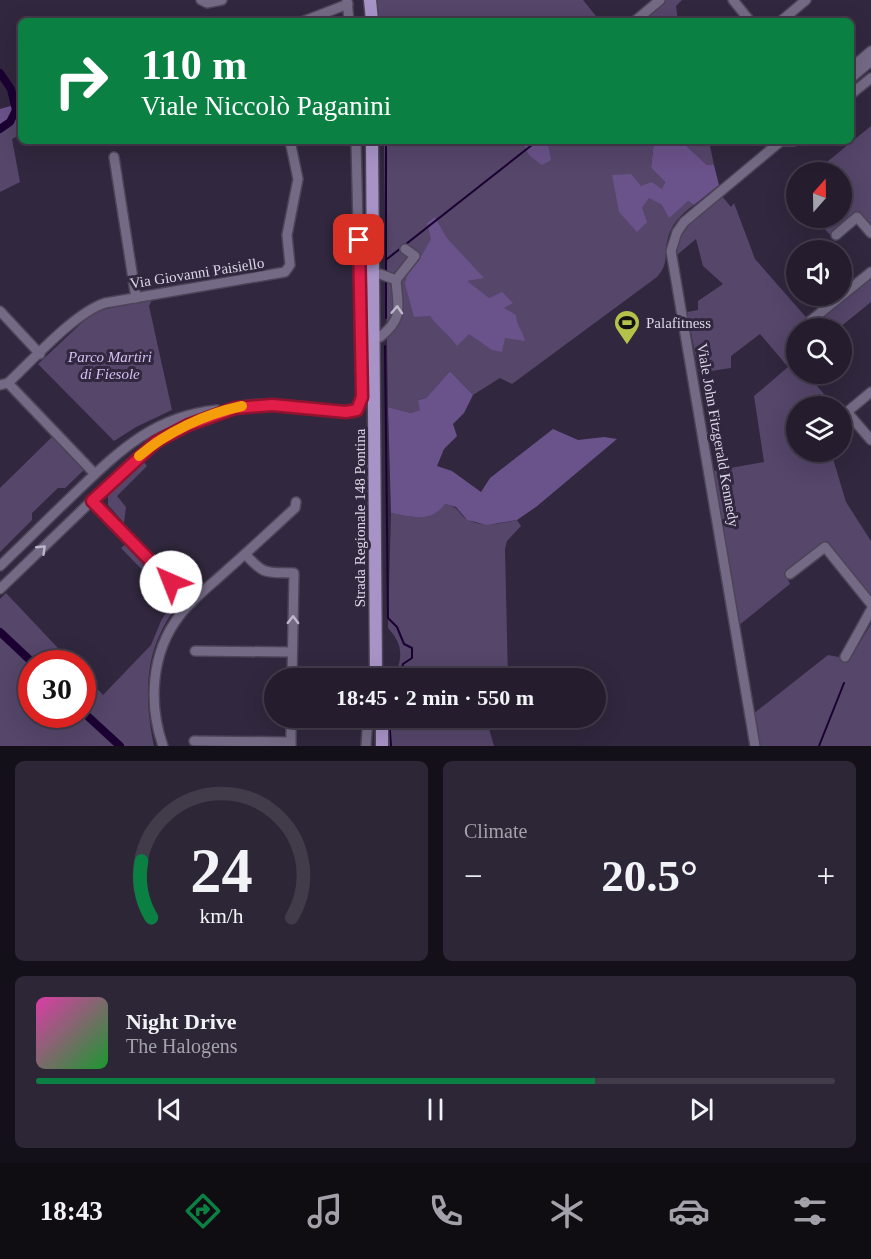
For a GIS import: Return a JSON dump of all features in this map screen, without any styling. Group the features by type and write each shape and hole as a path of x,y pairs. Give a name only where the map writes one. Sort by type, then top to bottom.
{"main road":[{"name":"Strada Regionale 148 Pontina","path":"372,144 378,332 374,467 377,668"},
{"name":"Strada Regionale 148 Pontina","path":"378,332 389,277 379,144"},
{"path":"376,728 377,746"},
{"path":"382,728 382,746"}],"street":[{"path":"201,0 207,3 222,0"},
{"path":"638,18 660,0"},
{"path":"733,0 748,18"},
{"path":"785,18 806,0"},
{"path":"311,18 347,2 349,18"},
{"path":"854,66 871,51"},
{"path":"854,76 871,61"},
{"path":"854,92 871,78"},
{"name":"Via Giovanni Paisiello","path":"4,384 79,317 95,306 278,275 288,269 290,260 286,235 298,179 291,144"},
{"path":"0,589 134,461 156,442 178,429 245,406 263,405 346,412 357,410 362,397 356,144"},
{"name":"Viale John Fitzgerald Kennedy","path":"755,746 747,673 672,251 677,232 684,222 778,144"},
{"path":"114,157 136,298"},
{"path":"836,235 857,217 871,233"},
{"path":"389,277 415,256 405,249"},
{"path":"814,318 871,272"},
{"name":"Strada Regionale 148 Pontina","path":"378,332 394,326 397,318 389,277"},
{"path":"361,303 378,332"},
{"path":"0,311 40,354"},
{"path":"4,384 95,474"},
{"path":"871,392 847,412 871,440"},
{"path":"0,566 123,448 150,430 177,418 200,412 232,409"},
{"path":"123,448 134,461"},
{"path":"92,501 191,603"},
{"path":"163,746 154,709 155,672 170,629 191,603 295,508 296,502"},
{"path":"790,574 825,547 871,604"},
{"path":"12,554 24,566"},
{"path":"245,554 264,572 294,573 292,668"},
{"path":"845,657 871,610"},
{"path":"195,651 292,652"},
{"path":"194,741 290,744 291,728"},
{"path":"366,746 367,728"}],"green space":[{"path":"375,0 583,0 598,18 377,18"},
{"path":"666,0 682,0 676,6 678,18 649,18 647,16"},
{"path":"18,115 18,136 12,139 20,182 0,192 0,134 16,121"},
{"path":"871,126 871,229 858,214 852,219 852,162 827,162 849,144 854,144 854,140"},
{"path":"384,144 654,144 651,168 665,182 662,190 652,182 642,208 649,197 662,205 688,201 694,205 673,225 667,242 665,264 657,277 512,384 500,378 473,395 450,371 426,398 418,400 421,410 411,413 388,407"},
{"path":"684,144 710,144 714,165 707,165"},
{"path":"721,195 731,207 734,203 755,259 786,294 786,306 796,306 807,318 786,318 786,365 760,334 731,356 731,368 699,373 687,312 698,310 698,301 723,284 703,266 696,239 677,255 681,236 698,214"},
{"path":"824,228 841,228 831,236"},
{"path":"871,275 871,302 851,318 819,318 834,306 852,306 852,291"},
{"name":"Parco Martiri di Fiesole","path":"152,300 149,306 172,410 136,427 114,441 38,364 90,315 100,310"},
{"path":"786,369 786,384 815,384 826,396 786,396 786,462 834,462 846,502 871,541 871,596 827,541 786,575 790,584 738,626 713,471 764,462 754,396"},
{"path":"53,436 85,469 65,488 58,488 32,513 32,520 0,552 0,488"},
{"path":"143,461 147,466 117,496 126,507 124,523 108,505 108,496"},
{"path":"445,504 457,509 468,520 480,524 517,520 521,526 507,541 505,549 508,668 398,668 399,646 388,628 391,513 414,517"},
{"path":"125,545 179,602 157,640 149,670 148,700 154,746 0,746 0,599 6,593 60,650 18,650 18,728 96,728 96,688 103,695 151,645 161,621 173,602 121,548"},
{"path":"871,624 871,746 759,746 753,714 828,655 850,659"},
{"path":"387,728 489,728 494,746 388,746"}],"shaded area":[{"path":"18,104 16,121 0,134 0,109"},
{"path":"524,144 550,144 551,160 542,165 529,155"},
{"path":"654,144 684,144 707,165 714,165 719,185 694,205 688,201 669,218 662,205 649,198 642,208 647,222 637,232 619,212 612,175 631,174 641,186 652,182 662,189 665,182 651,168"},
{"path":"435,217 446,237 484,278 467,281 489,298 502,292 513,303 504,308 516,315 525,341 505,338 502,352 492,350 469,334 457,346 430,316 414,317 405,284 409,267 422,255 431,239 427,223"},
{"path":"450,371 473,395 464,413 453,424 457,436 444,449 437,466 452,471 481,492 490,478 553,429 578,440 604,437 617,439 536,507 517,520 487,525 467,520 456,507 445,504 434,514 421,517 391,513 388,407 411,413 420,410 418,400 426,398"}],"waterway":[{"path":"0,73 11,89 16,110 10,122 0,129"},
{"path":"386,144 386,274"},
{"path":"387,259 533,144"},
{"path":"386,279 386,318"},
{"path":"385,346 388,618 397,627 404,644 412,648 412,658 403,664 402,668"},
{"path":"0,632 19,650"},
{"path":"819,746 844,683"},
{"path":"96,724 120,746"},
{"path":"390,728 391,746"}],"slow traffic":[{"path":"139,456 156,442 178,429 242,406"}],"place":[{"name":"Palafitness","path":"627,346"}],"route":[{"path":"171,582 92,501 156,442 188,425 235,408 249,405 272,405 346,412 357,410 362,397 359,240"}]}
